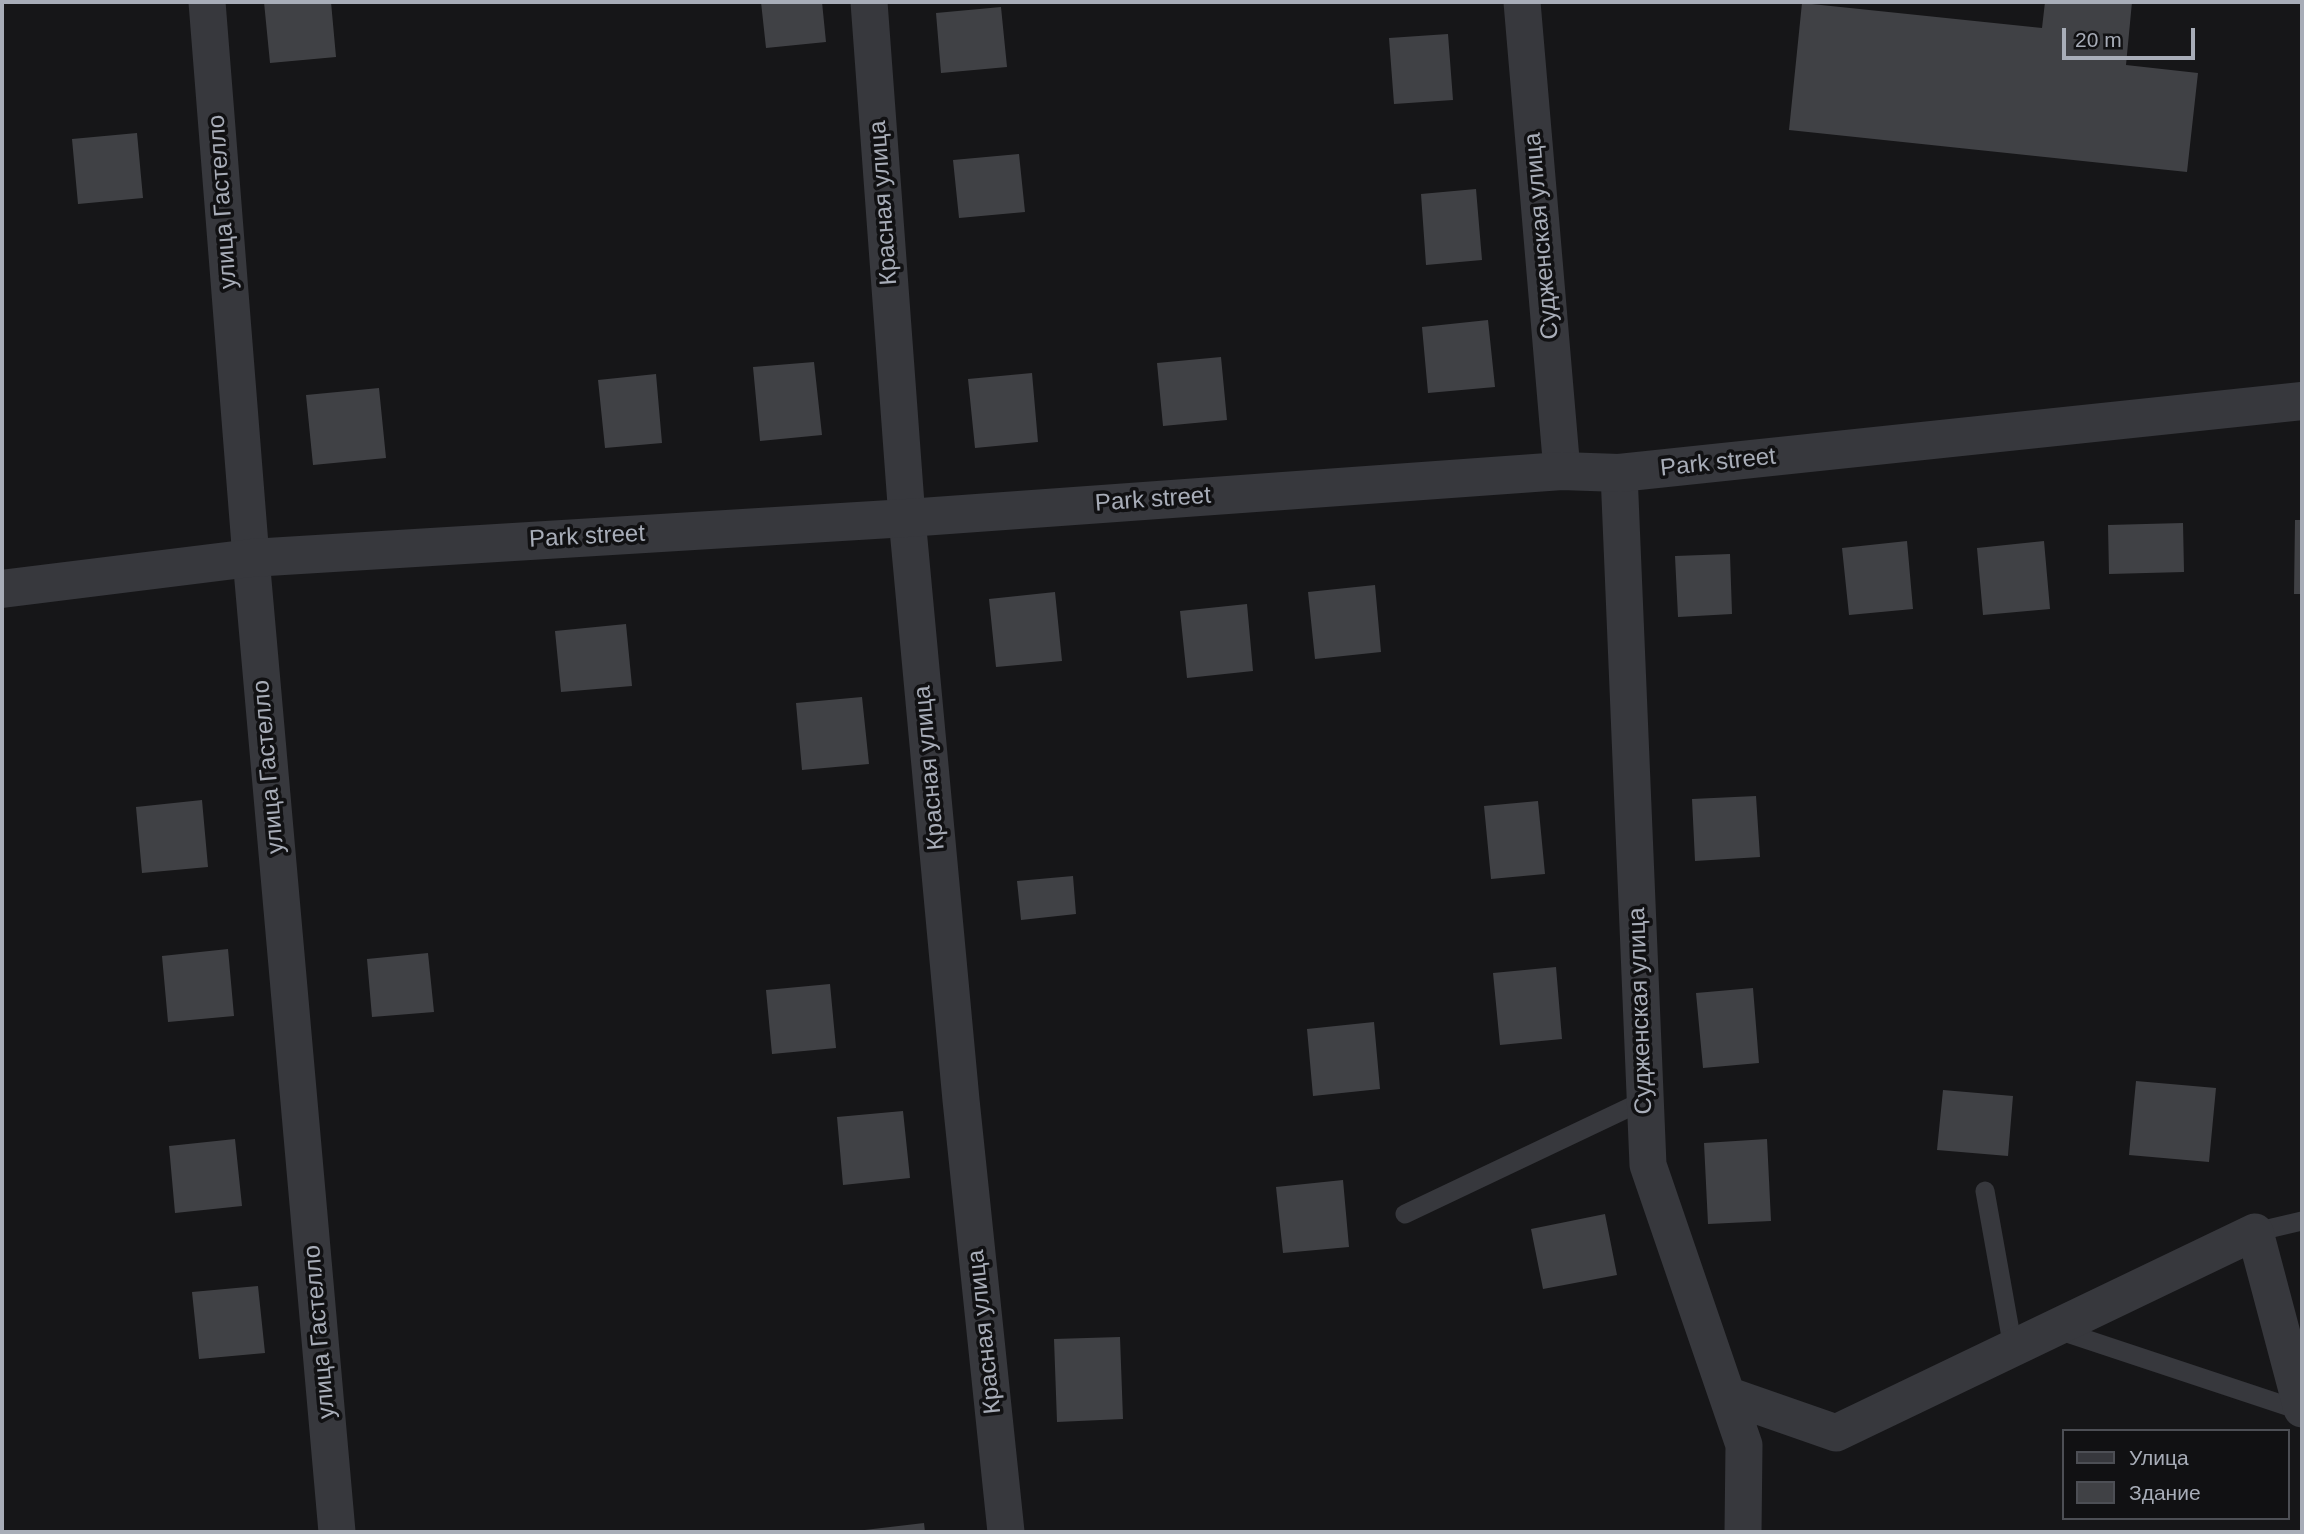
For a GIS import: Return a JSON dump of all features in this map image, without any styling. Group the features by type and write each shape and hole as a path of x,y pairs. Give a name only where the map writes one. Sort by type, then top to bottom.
{"street":[{"name":"улица Гастелло","path":"207,2 251,558 338,1532"},
{"name":"Красная улица","path":"869,2 907,518 961,1100 1006,1532"},
{"name":"Судженская улица","path":"1522,2 1562,471"},
{"name":"Park street","path":"2,589 251,558 907,518 1562,471 1619,473 2302,401"},
{"name":"Судженская улица","path":"1619,473 1647,1165 1744,1445 1743,1532"},
{"path":"1727,1395 1836,1433 2255,1232 2302,1410"}],"lane":[{"path":"1405,1214 1645,1100"},
{"path":"1985,1191 2013,1348"},
{"path":"2255,1232 2302,1221"},
{"path":"2054,1329 2302,1410"}],"building":[{"path":"264,2 331,2 336,57 270,63"},
{"path":"761,2 822,2 826,42 766,48"},
{"path":"2045,2 2132,2 2126,65 2198,73 2187,172 1789,130 1802,3 2042,28"},
{"path":"1001,7 1007,67 941,73 936,13"},
{"path":"1448,34 1453,100 1394,104 1389,38"},
{"path":"137,133 143,198 78,204 72,139"},
{"path":"1019,154 1025,212 959,218 953,160"},
{"path":"1476,189 1482,260 1426,265 1421,194"},
{"path":"1488,320 1495,387 1428,393 1422,327"},
{"path":"1221,357 1227,420 1163,426 1157,363"},
{"path":"814,362 822,435 760,441 753,367"},
{"path":"1032,373 1038,442 975,448 968,379"},
{"path":"656,374 662,443 605,448 598,380"},
{"path":"379,388 386,458 313,465 306,395"},
{"path":"2295,520 2302,520 2302,594 2294,594"},
{"path":"2183,523 2184,572 2109,574 2108,525"},
{"path":"1907,541 1913,609 1849,615 1842,548"},
{"path":"2044,541 2050,609 1983,615 1977,548"},
{"path":"1730,554 1732,614 1678,617 1675,556"},
{"path":"1375,585 1381,652 1315,659 1308,592"},
{"path":"1055,592 1062,661 996,667 989,599"},
{"path":"1247,604 1253,671 1187,678 1180,611"},
{"path":"626,624 632,686 561,692 555,631"},
{"path":"862,697 869,764 802,770 796,703"},
{"path":"1756,796 1760,857 1695,861 1692,799"},
{"path":"202,800 208,867 142,873 136,807"},
{"path":"1538,801 1545,874 1491,879 1484,806"},
{"path":"1073,876 1076,914 1021,920 1017,881"},
{"path":"228,949 234,1016 168,1022 162,956"},
{"path":"428,953 434,1012 372,1017 367,959"},
{"path":"1556,967 1562,1039 1500,1045 1493,973"},
{"path":"830,984 836,1048 772,1054 766,990"},
{"path":"1753,988 1759,1063 1703,1068 1696,993"},
{"path":"1374,1022 1380,1089 1313,1096 1307,1029"},
{"path":"2136,1081 2216,1088 2209,1162 2129,1155"},
{"path":"1943,1090 2013,1096 2008,1156 1937,1150"},
{"path":"903,1111 910,1178 843,1185 837,1117"},
{"path":"235,1139 242,1206 175,1213 169,1146"},
{"path":"1767,1139 1771,1221 1708,1224 1704,1143"},
{"path":"1343,1180 1349,1247 1283,1253 1276,1187"},
{"path":"1605,1214 1617,1275 1543,1289 1531,1229"},
{"path":"258,1286 265,1353 199,1359 192,1292"},
{"path":"1120,1337 1123,1419 1057,1422 1054,1339"},
{"path":"924,1523 925,1532 856,1532 856,1531"}]}
